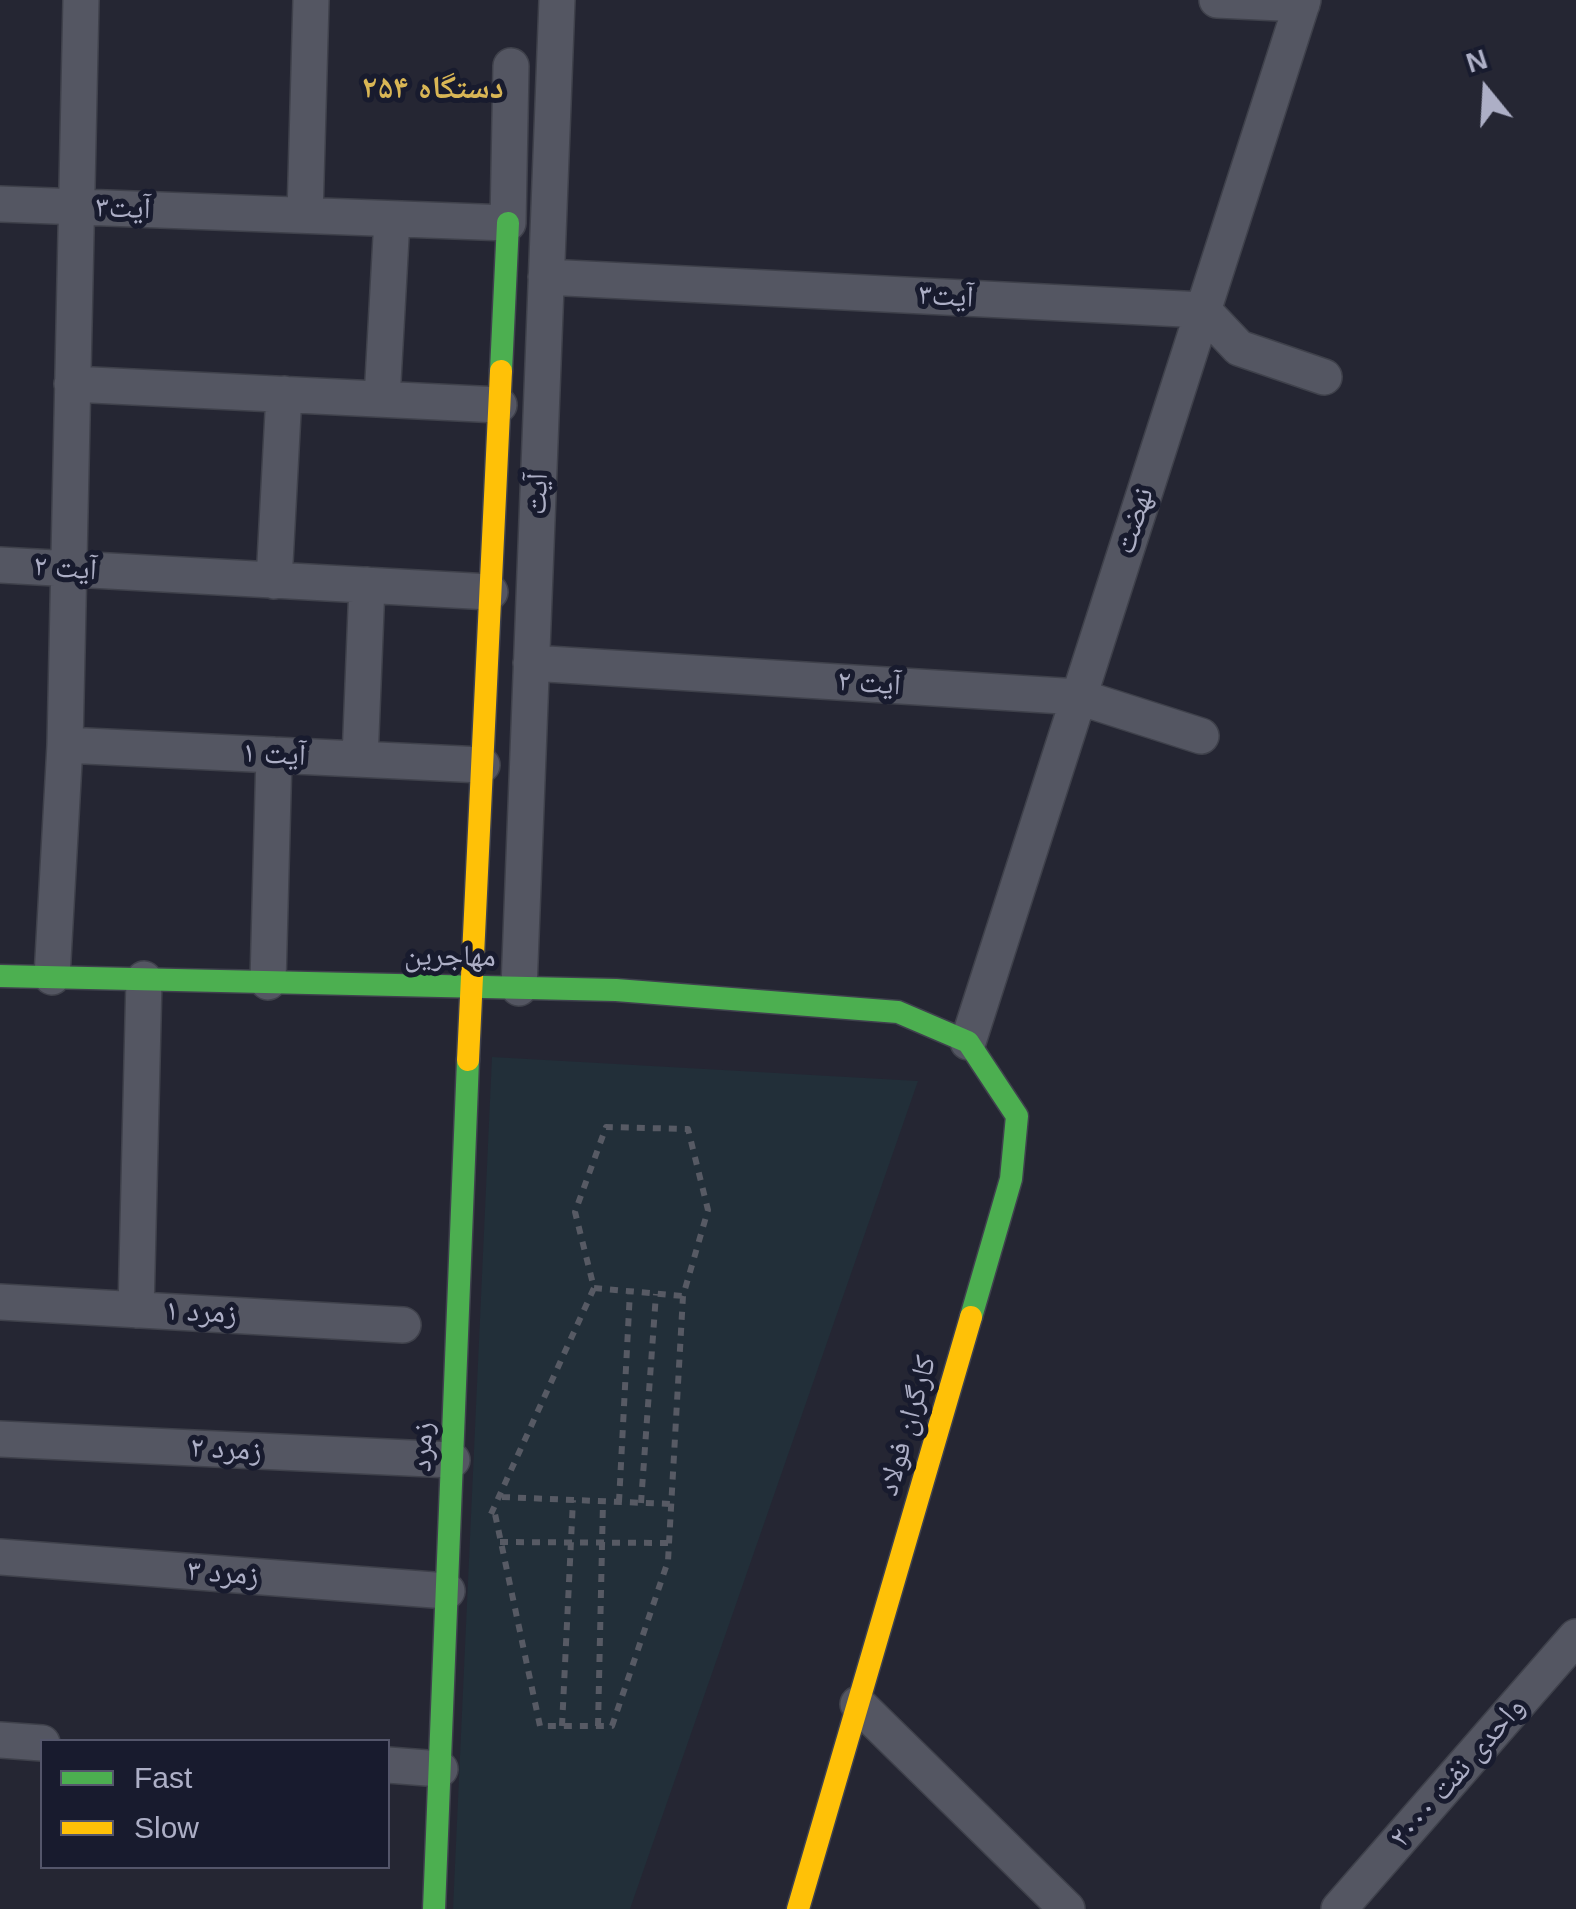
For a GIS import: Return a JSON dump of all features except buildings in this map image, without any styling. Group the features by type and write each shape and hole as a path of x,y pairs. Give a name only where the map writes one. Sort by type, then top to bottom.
{"street":[{"path":"52,977 65,745 80,0"},
{"path":"304,216 311,0"},
{"name":"آیت","path":"519,988 557,0"},
{"path":"1218,0 1302,2"},
{"name":"نهضت","path":"968,1042 1302,2"},
{"path":"508,223 512,66"},
{"name":"آیت۳","path":"0,204 508,223"},
{"path":"382,399 392,219"},
{"name":"زمرد","path":"434,1909 471,987 508,223"},
{"name":"آیت۳","path":"546,277 1203,310"},
{"path":"1203,310 1240,348 1324,377"},
{"path":"72,384 500,405"},
{"path":"274,581 284,394"},
{"name":"آیت ۲","path":"0,565 490,592"},
{"path":"360,759 367,585"},
{"name":"آیت ۲","path":"531,663 1078,697 1201,736"},
{"name":"آیت ۱","path":"65,745 482,765"},
{"path":"268,982 274,755"},
{"name":"مهاجرین","path":"0,976 616,990 898,1012 968,1042"},
{"path":"136,1310 144,979"},
{"name":"کارگران فولاد","path":"798,1909 1010,1179 1017,1116 968,1042"},
{"name":"زمرد ۱","path":"0,1302 403,1324"},
{"name":"زمرد ۲","path":"0,1440 452,1460"},
{"name":"زمرد ۳","path":"0,1557 447,1592"},
{"name":"۲۰۰۰ واحدی نفت","path":"1339,1909 1576,1638"},
{"path":"858,1704 1067,1909"},
{"path":"0,1740 40,1742"},
{"path":"390,1765 440,1769"}],"path":[{"path":"606,1127 688,1129 708,1210 683,1296 668,1561 612,1726 540,1726 495,1514 594,1288 576,1212 606,1127"},
{"path":"594,1288 683,1296"},
{"path":"619,1502 630,1291"},
{"path":"642,1503 656,1294"},
{"path":"502,1497 672,1504"},
{"path":"562,1726 572,1500"},
{"path":"598,1726 603,1502"},
{"path":"450,1514 495,1514"},
{"path":"500,1542 669,1543"}],"shaded area":[{"path":"492,1057 918,1081 630,1909 453,1909"}],"traffic: fast":[{"path":"501,371 508,223"},
{"path":"0,976 616,990 898,1012 968,1042 1017,1116 1011,1179 971,1317"},
{"path":"434,1909 468,1060"}],"traffic: slow":[{"path":"468,1060 501,371"},
{"path":"798,1909 971,1317"}],"district":[{"name":"۲۵۴ دستگاه","path":"433,89"}]}
